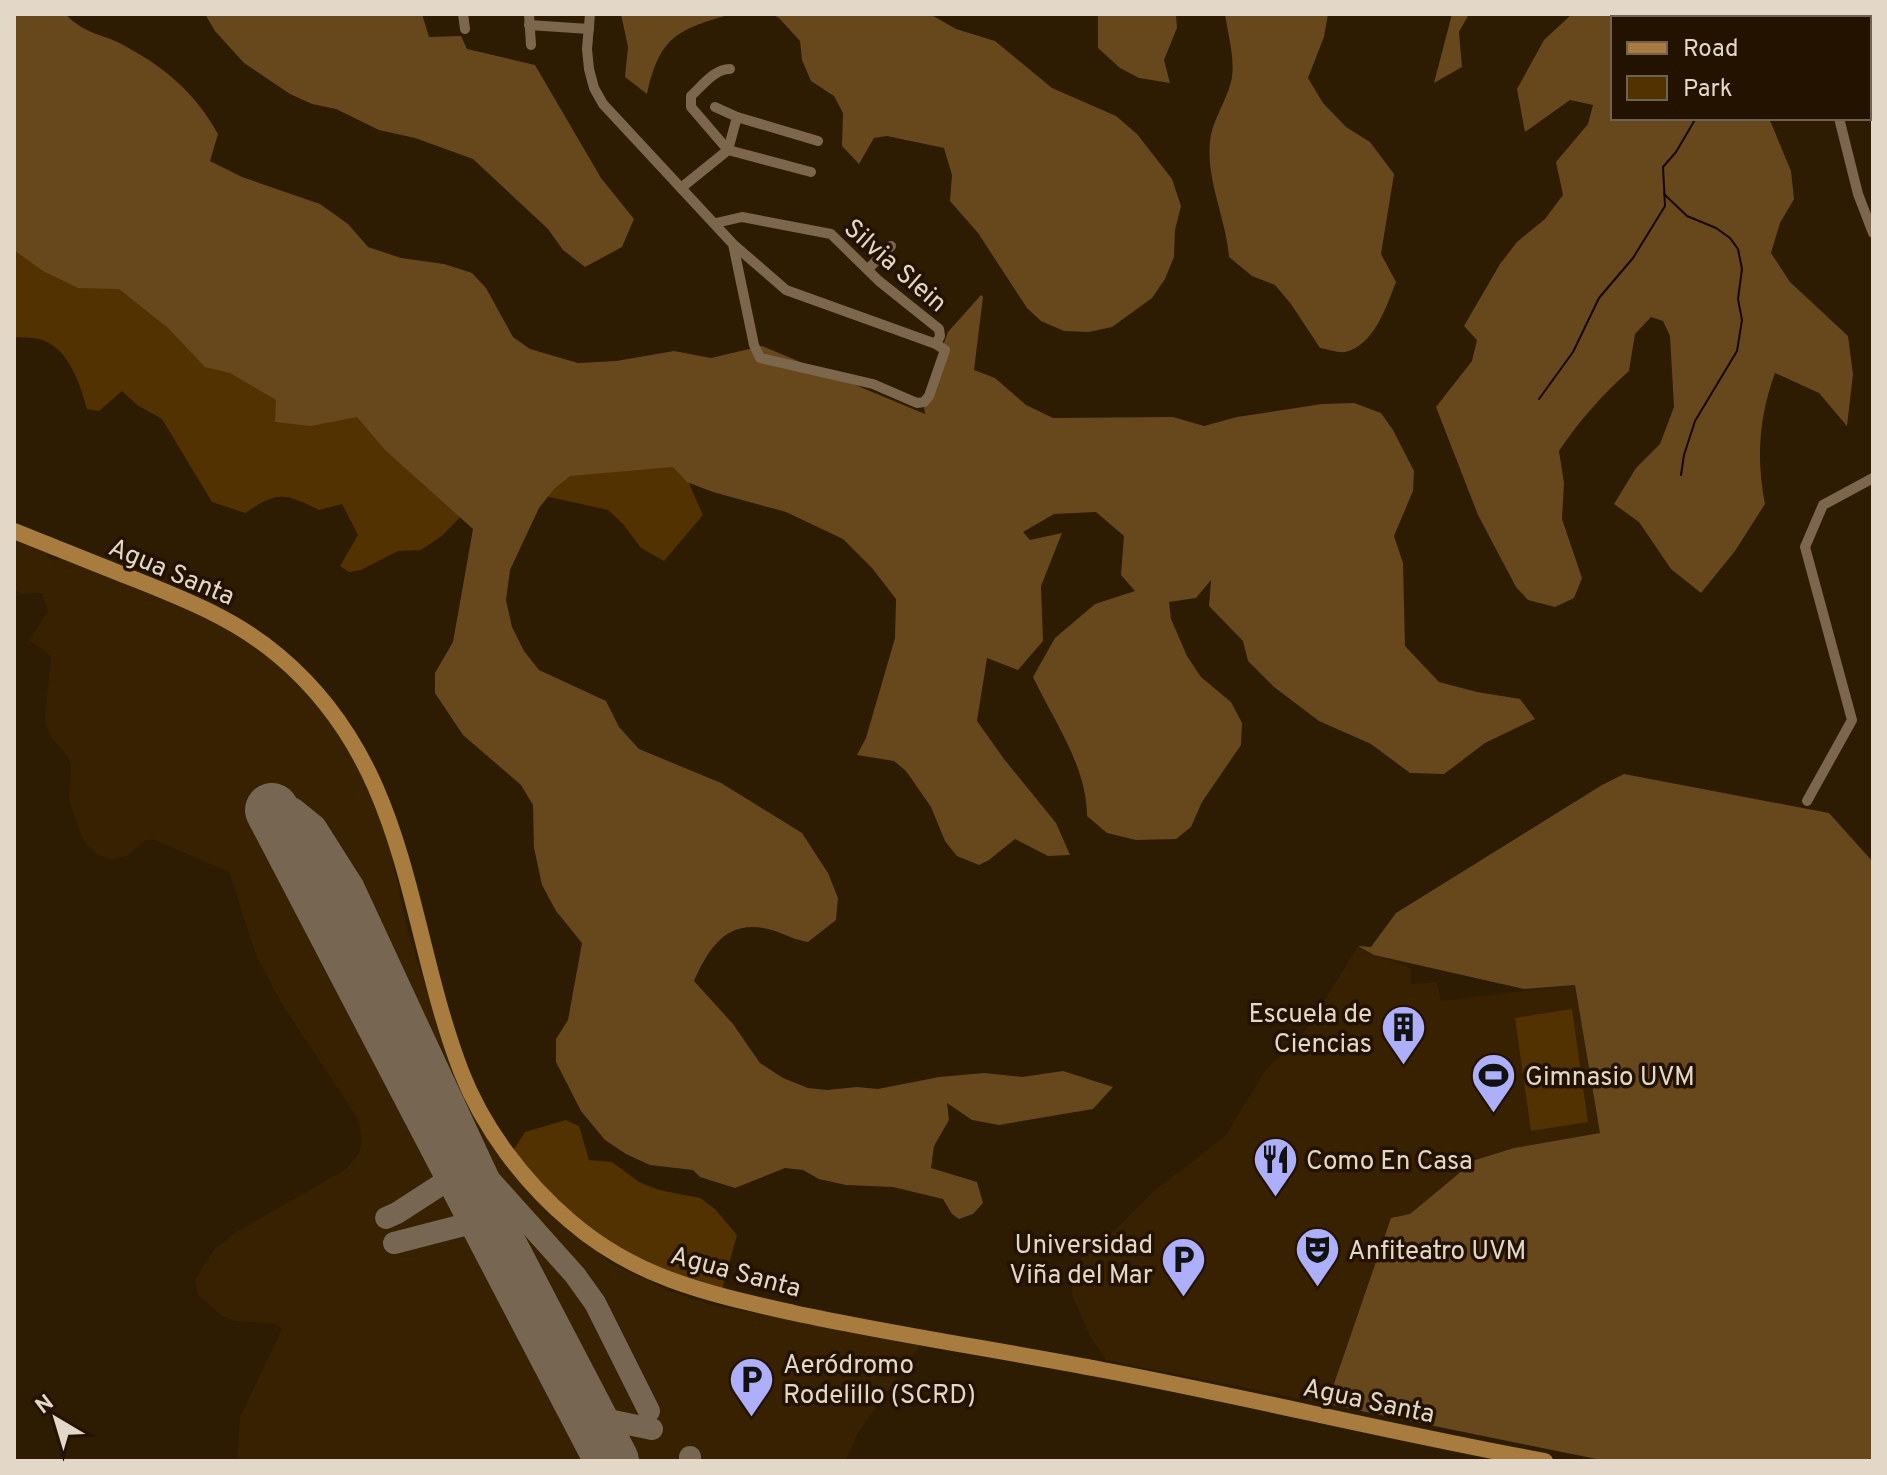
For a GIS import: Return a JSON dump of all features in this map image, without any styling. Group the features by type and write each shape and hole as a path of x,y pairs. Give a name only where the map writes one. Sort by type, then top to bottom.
{"main road":[{"name":"Agua Santa","path":"14,531 156,587 224,618 278,655 324,701 362,757 387,813 448,1032 462,1074 476,1102 524,1175 570,1221 614,1253 670,1281 722,1298 888,1332 1197,1388 1545,1461"}],"street":[{"path":"463,14 465,29"},
{"path":"590,14 587,59 598,96 609,112 733,244 786,290 936,344 945,350 929,396 924,402 917,403 873,384 760,358 754,345 733,244"},
{"path":"531,45 529,19 589,29"},
{"path":"730,69 721,69 691,96 691,107 728,150 811,172"},
{"path":"715,107 737,117 818,141"},
{"path":"681,188 728,150 737,117"},
{"path":"1840,120 1858,194 1873,233"},
{"name":"Silvia Slein","path":"716,223 742,217 831,234 939,329 936,344"},
{"path":"868,269 891,246"},
{"path":"1807,801 1852,720 1805,547 1823,505 1873,478"}],"shaded area":[{"path":"14,14 65,14 81,27 154,63 200,106 218,134 210,161 242,177 320,204 348,224 368,247 401,258 444,264 472,273 486,288 513,337 530,349 578,363 616,361 674,351 711,358 762,346 925,414 923,399 948,332 981,295 974,370 995,378 1026,405 1053,418 1173,417 1204,426 1237,417 1322,404 1354,403 1381,413 1414,471 1413,491 1394,536 1403,563 1405,646 1439,682 1520,699 1535,719 1485,743 1444,774 1410,773 1371,744 1319,721 1274,687 1248,661 1243,641 1209,606 1211,580 1196,598 1169,602 1171,619 1187,656 1201,677 1231,702 1242,723 1241,745 1202,802 1191,827 1176,839 1136,840 1107,833 1087,816 1082,780 1033,677 1055,638 1095,604 1135,591 1121,575 1124,536 1096,512 1054,514 1023,532 1030,540 1062,533 1041,586 1043,641 1018,670 987,658 977,721 1056,823 1070,855 1048,856 1015,839 979,865 957,856 945,841 931,807 906,771 894,761 857,755 866,738 895,638 896,599 872,568 843,539 786,512 687,482 673,467 570,476 554,489 539,508 510,570 506,600 512,627 524,651 539,670 606,701 619,727 639,749 721,783 802,833 828,873 838,898 836,920 808,942 757,927 732,931 714,946 694,981 733,1024 760,1063 783,1078 808,1088 827,1090 857,1087 878,1089 939,1077 984,1073 1022,1077 1063,1071 1113,1087 1093,1109 999,1125 972,1120 947,1103 949,1120 934,1146 931,1168 977,1182 983,1203 973,1214 959,1219 943,1199 893,1187 846,1185 819,1179 803,1170 785,1168 735,1188 700,1177 693,1170 650,1165 626,1154 605,1140 581,1111 556,1062 556,1039 568,1020 582,943 556,911 542,885 534,848 533,805 521,785 463,735 435,693 435,673 453,642 473,529 385,450 357,417 311,426 275,422 276,400 230,373 205,367 168,328 119,289 78,288 43,271 14,250"},
{"path":"205,14 422,14 429,37 461,36 467,49 535,65 601,178 634,219 622,247 585,267 563,250 548,229 473,159 415,138 379,130 336,109 312,104 290,94 244,63 215,31"},
{"path":"621,14 731,14 697,25 674,38 658,59 647,94 625,77 628,47"},
{"path":"772,14 930,14 956,29 995,41 1052,88 1116,116 1137,134 1172,179 1181,206 1175,230 1174,257 1165,279 1152,298 1112,327 1089,332 1064,331 1041,321 1027,308 978,233 950,201 952,175 944,148 887,136 874,138 859,164 842,146 843,113 834,96 811,81 802,60 800,41"},
{"path":"1098,14 1176,14 1177,28 1164,60 1170,83 1139,78 1120,68 1098,48"},
{"path":"1225,14 1328,14 1324,37 1308,78 1323,103 1346,127 1370,142 1394,174 1381,254 1396,282 1372,333 1364,342 1345,352 1320,348 1275,285 1252,276 1229,257 1213,185 1210,156 1211,134 1232,74"},
{"path":"1452,14 1469,14 1459,32 1462,67 1434,83"},
{"path":"1572,14 1748,14 1611,16 1611,120 1770,120 1791,171 1794,199 1780,223 1771,253 1790,282 1848,336 1853,374 1847,426 1819,393 1775,373 1765,406 1761,438 1765,504 1735,551 1701,593 1671,569 1639,522 1614,504 1636,468 1660,444 1674,407 1670,336 1663,321 1651,317 1635,334 1629,371 1592,408 1559,451 1564,483 1562,519 1582,578 1574,598 1555,607 1528,600 1516,587 1478,515 1436,407 1472,361 1477,340 1464,326 1500,264 1517,242 1545,219 1563,195 1556,162 1588,124 1593,105 1570,100 1525,132 1517,89 1544,40"},
{"path":"14,541 47,553 48,558 55,561 62,558 204,616 245,639 283,669 321,709 351,754 369,790 390,847 407,928 450,1063 497,1153 525,1190 553,1218 611,1263 674,1293 712,1305 921,1344 858,1433 845,1461 237,1461 240,1417 282,1329 275,1324 234,1321 220,1315 198,1295 195,1280 215,1248 238,1231 346,1169 359,1153 362,1142 358,1119 285,1009 257,958 229,872 152,839 146,840 127,856 111,860 96,854 83,840 69,800 71,766 46,726 51,656 29,640 48,611 42,593 20,594 16,590"},
{"path":"1624,774 1829,813 1873,862 1873,1461 1606,1461 1327,1404 1391,1218 1410,1214 1475,1160 1514,1148 1600,1133 1575,985 1524,989 1374,955 1358,946 1371,947 1396,913"},
{"path":"1358,946 1411,968 1411,984 1437,982 1441,1001 1575,985 1600,1133 1514,1148 1475,1159 1410,1214 1391,1218 1327,1404 1106,1360 1090,1336 1072,1295 1074,1262 1093,1251 1154,1191 1225,1136 1267,1068 1304,1033"}],"green space":[{"path":"14,169 686,459 690,486 703,515 664,561 641,548 608,510 503,487 465,512 443,535 421,550 398,551 361,570 349,572 340,566 358,535 342,504 319,510 281,497 266,501 245,513 212,502 162,419 137,405 122,391 99,411 87,409 71,367 58,349 39,339 14,337"},
{"path":"1572,1009 1588,1122 1531,1131 1515,1018"},
{"path":"566,1120 579,1126 589,1160 612,1162 639,1182 659,1190 700,1198 715,1209 737,1235 722,1290 673,1276 596,1234 530,1175 513,1151 525,1132"}],"waterway":[{"path":"1704,14 1708,16"},
{"path":"1539,399 1573,352 1599,298 1633,258 1665,206 1663,167 1695,120"},
{"path":"1664,194 1687,216 1716,228 1730,238 1738,249 1742,269 1738,299 1742,320 1737,351 1695,421 1681,475"}],"taxiway":[{"path":"272,810 294,809 315,826 353,886 489,1179 575,1275 595,1303 649,1411"},
{"path":"386,1218 462,1171"},
{"path":"394,1243 487,1219"},
{"path":"589,1416 652,1429"}],"runway":[{"path":"272,810 612,1461"}],"place":[{"name":"Escuela de Ciencias","path":"1403,1067"},
{"name":"Gimnasio UVM","path":"1494,1115"},
{"name":"Como En Casa","path":"1275,1199"},
{"name":"Anfiteatro UVM","path":"1317,1289"},
{"name":"Universidad Viña del Mar","path":"1184,1298"},
{"name":"Aeródromo Rodelillo (SCRD)","path":"752,1418"}]}
